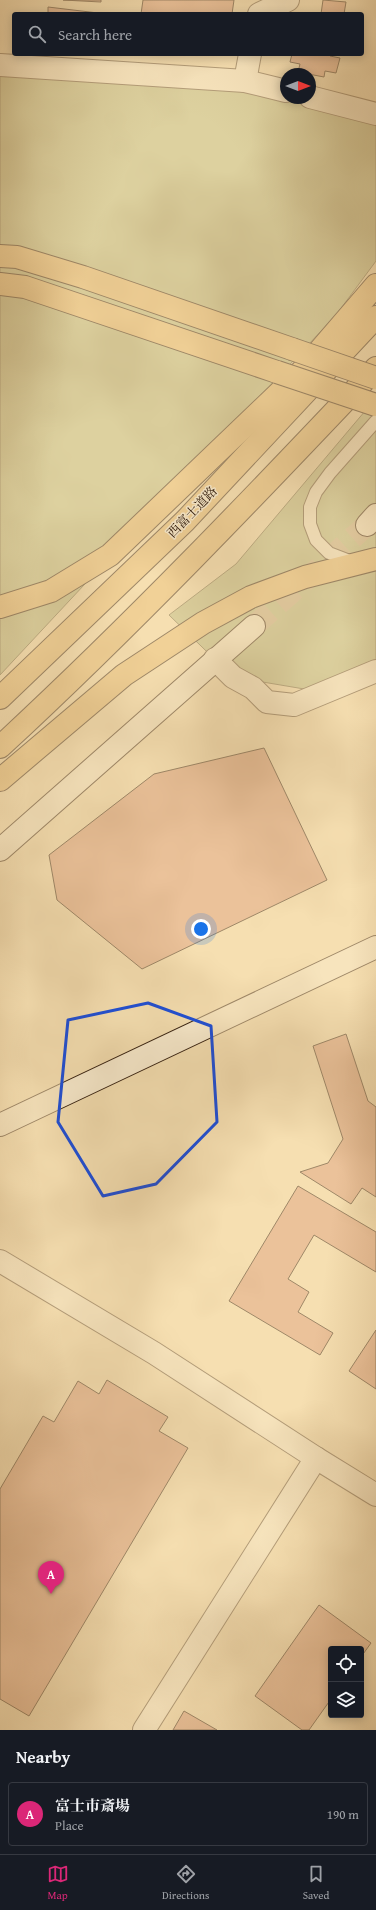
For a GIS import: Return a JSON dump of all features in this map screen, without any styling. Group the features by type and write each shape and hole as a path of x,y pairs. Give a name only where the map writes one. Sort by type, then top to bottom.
{"highway":[{"path":"0,256 17,257 83,277 376,378"},
{"path":"0,284 32,289 376,405"},
{"path":"0,607 52,591 110,555 302,371 376,286"},
{"name":"西富士道路","path":"0,698 185,521 376,317"},
{"path":"0,747 73,680 226,526 376,368"},
{"path":"0,780 124,675 203,623 251,597 305,577 366,561"}],"street":[{"path":"258,12 259,0"},
{"path":"262,12 288,0"},
{"path":"245,81 250,56"},
{"path":"0,65 245,81 280,90"},
{"path":"316,99 376,114"},
{"path":"0,850 254,626"},
{"path":"215,659 234,677 253,688 267,702 294,705 376,671"},
{"path":"0,1125 376,947"},
{"path":"0,1261 154,1354 376,1495"},
{"path":"144,1730 316,1458"}],"lane":[{"path":"366,561 329,553 316,540 310,524 310,507 316,492 330,473 376,421"}],"highlighted area":[{"path":"148,1003 211,1026 217,1122 156,1184 103,1196 58,1122 68,1020"}],"green space":[{"path":"0,69 222,79 280,96 280,104 316,104 316,99 376,111 376,261 336,315 0,675"},
{"path":"376,398 376,675 322,692 233,677 169,615 236,564"}],"building":[{"path":"63,0 101,0 101,2"},
{"path":"143,0 234,0 232,12 141,12"},
{"path":"323,0 346,2 344,12 321,12"},
{"path":"48,7 90,12 48,12"},
{"path":"292,56 330,56 340,58 336,73 325,71 324,77 316,75 316,68 299,68 300,64 290,62"},
{"path":"264,748 327,880 142,969 57,900 49,855 154,774"},
{"path":"346,1034 368,1101 376,1107 376,1197 362,1188 351,1204 300,1172 328,1163 343,1139 313,1046"},
{"path":"298,1186 376,1232 376,1272 314,1235 288,1279 309,1292 298,1312 333,1333 320,1355 229,1301"},
{"path":"376,1330 376,1389 349,1371"},
{"path":"107,1380 168,1417 159,1431 188,1448 29,1716 0,1699 0,1489 43,1416 54,1422 78,1381 99,1394"},
{"path":"319,1605 371,1643 364,1653 364,1646 328,1646 328,1703 309,1730 302,1730 255,1696"},
{"path":"184,1711 217,1730 173,1730"}],"tunnel":[{"path":"254,626 367,525"}],"place":[{"name":"富士市斎場","path":"51,1594"}]}
